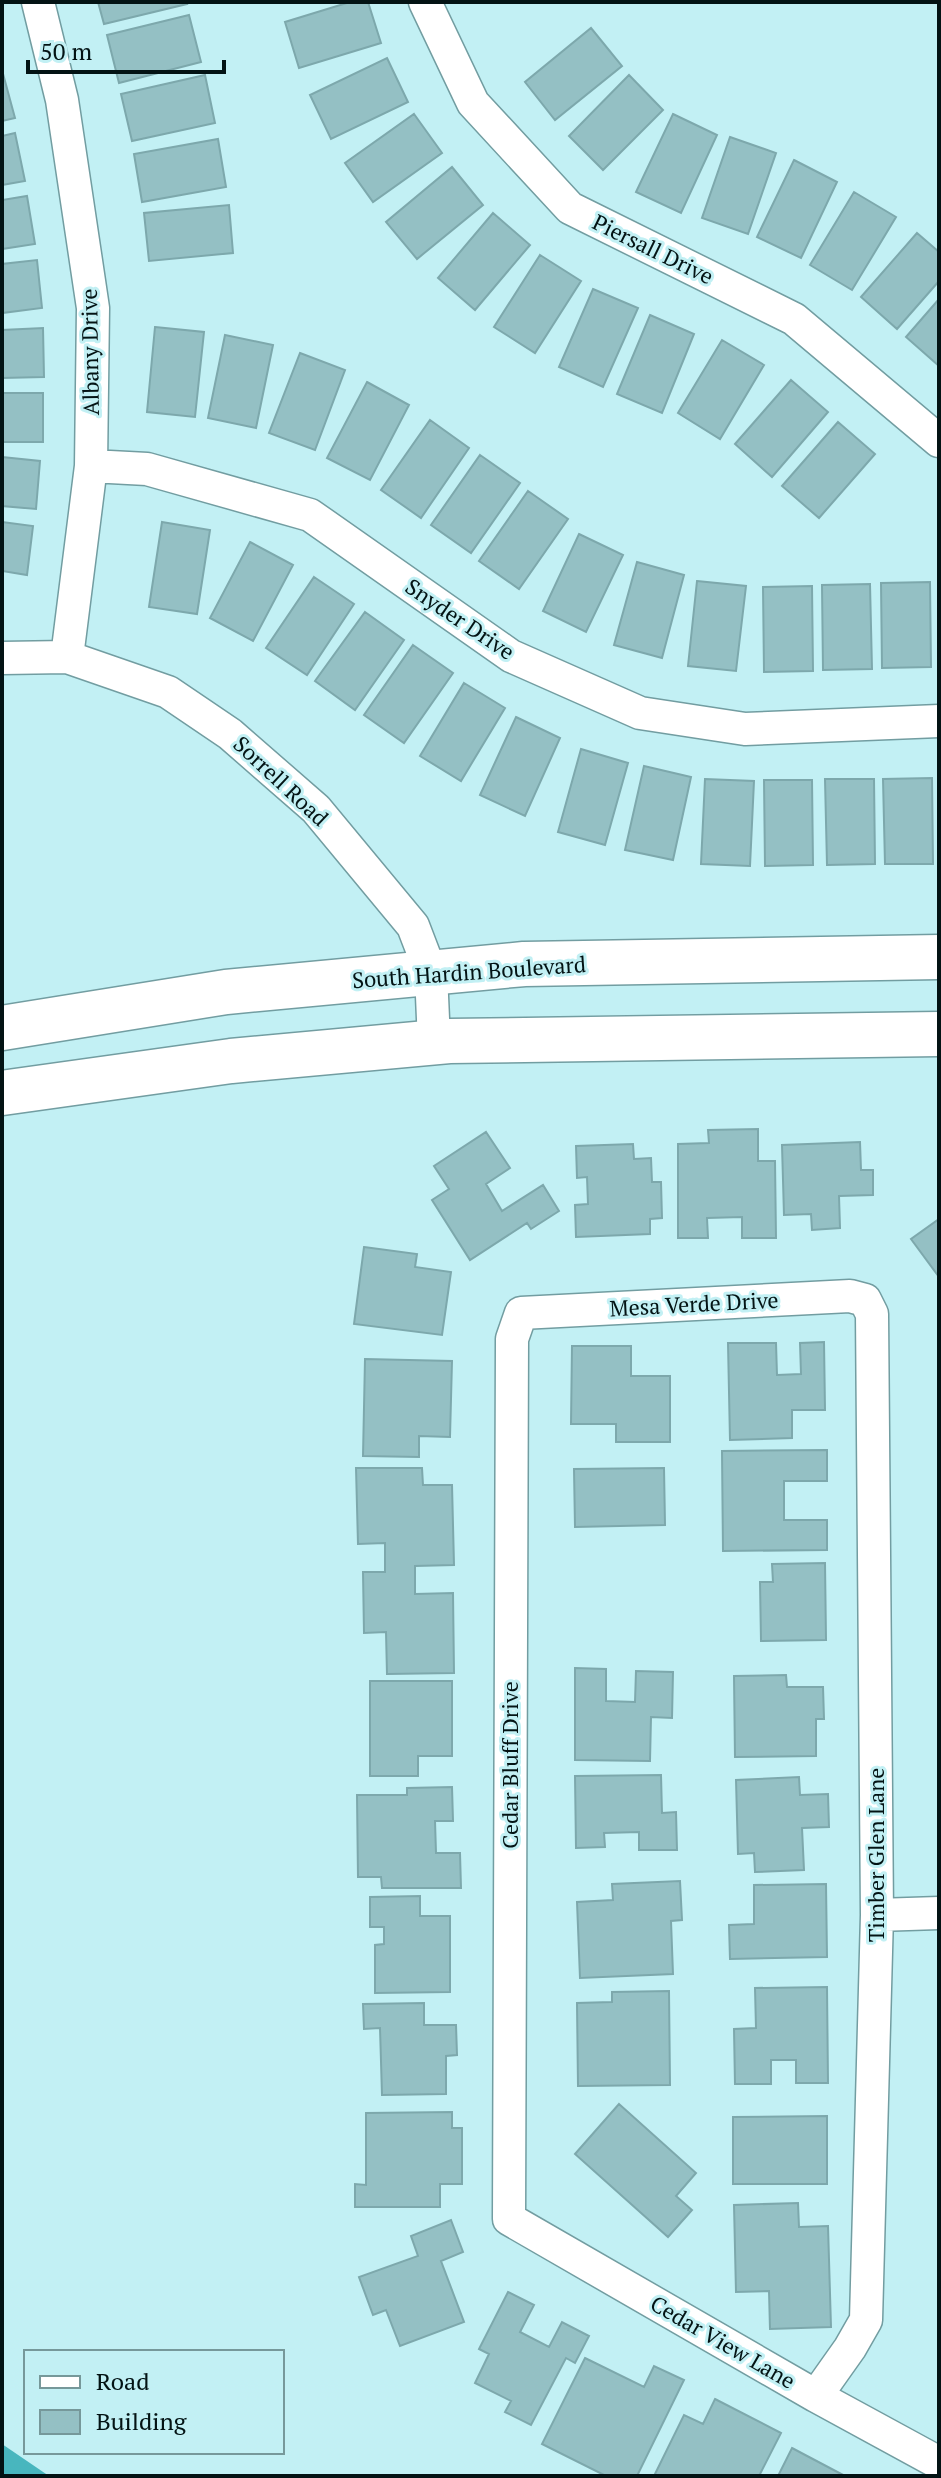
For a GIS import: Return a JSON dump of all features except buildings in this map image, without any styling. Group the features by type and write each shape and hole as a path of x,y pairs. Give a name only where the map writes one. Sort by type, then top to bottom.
{"main road":[{"name":"South Hardin Boulevard","path":"2,1028 226,992 524,964 939,957"},
{"path":"2,1093 231,1061 434,1042 939,1034"}],"street":[{"name":"Albany Drive","path":"38,2 62,100 93,308 91,466 67,657"},
{"name":"Piersall Drive","path":"425,2 473,103 570,208 794,319 939,441"},
{"name":"Snyder Drive","path":"91,466 147,469 310,515 511,656 640,713 745,729 939,721"},
{"name":"Sorrell Road","path":"2,658 67,657 168,692 230,734 316,809 413,926 431,973 434,1042"},
{"name":"Mesa Verde Drive","path":"521,1313 850,1296 865,1300"},
{"name":"Timber Glen Lane","path":"816,2396 866,2320 877,1915 872,1314 865,1300"},
{"name":"Cedar Bluff Drive","path":"509,2219 512,1339 521,1313"},
{"path":"877,1915 939,1913"},
{"name":"Cedar View Lane","path":"509,2219 816,2396 939,2463"}],"water":[{"path":"2,2444 49,2476 2,2476"}]}
